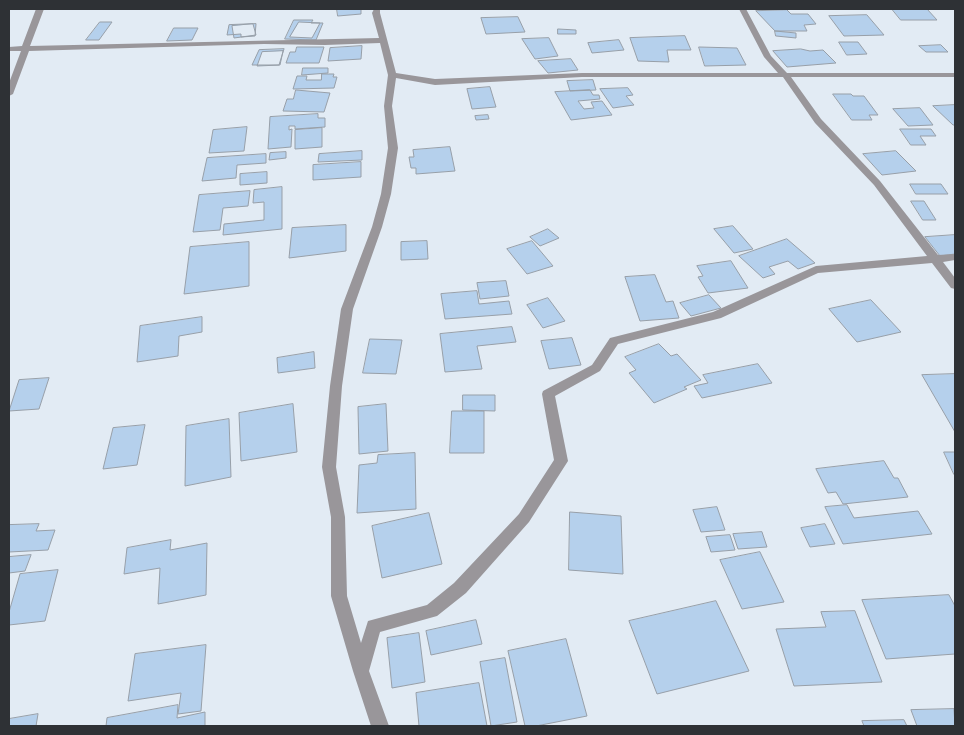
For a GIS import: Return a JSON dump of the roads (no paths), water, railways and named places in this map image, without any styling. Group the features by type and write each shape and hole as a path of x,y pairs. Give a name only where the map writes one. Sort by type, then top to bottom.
{"street":[{"path":"9,94 40,9"},
{"path":"377,9 376,13 392,75 388,106 392,148 386,194 377,227 347,308 336,386 329,466 338,517 339,596 361,672 380,726"},
{"path":"743,9 768,57 786,76 818,120 877,183 955,285"},
{"path":"9,49 264,42 325,43 384,40"},
{"path":"392,75 435,82 582,75 955,75"},
{"path":"361,672 374,626 431,611 460,588 524,518 560,461 548,394 596,368 614,341 717,315 816,270 955,257"}]}
